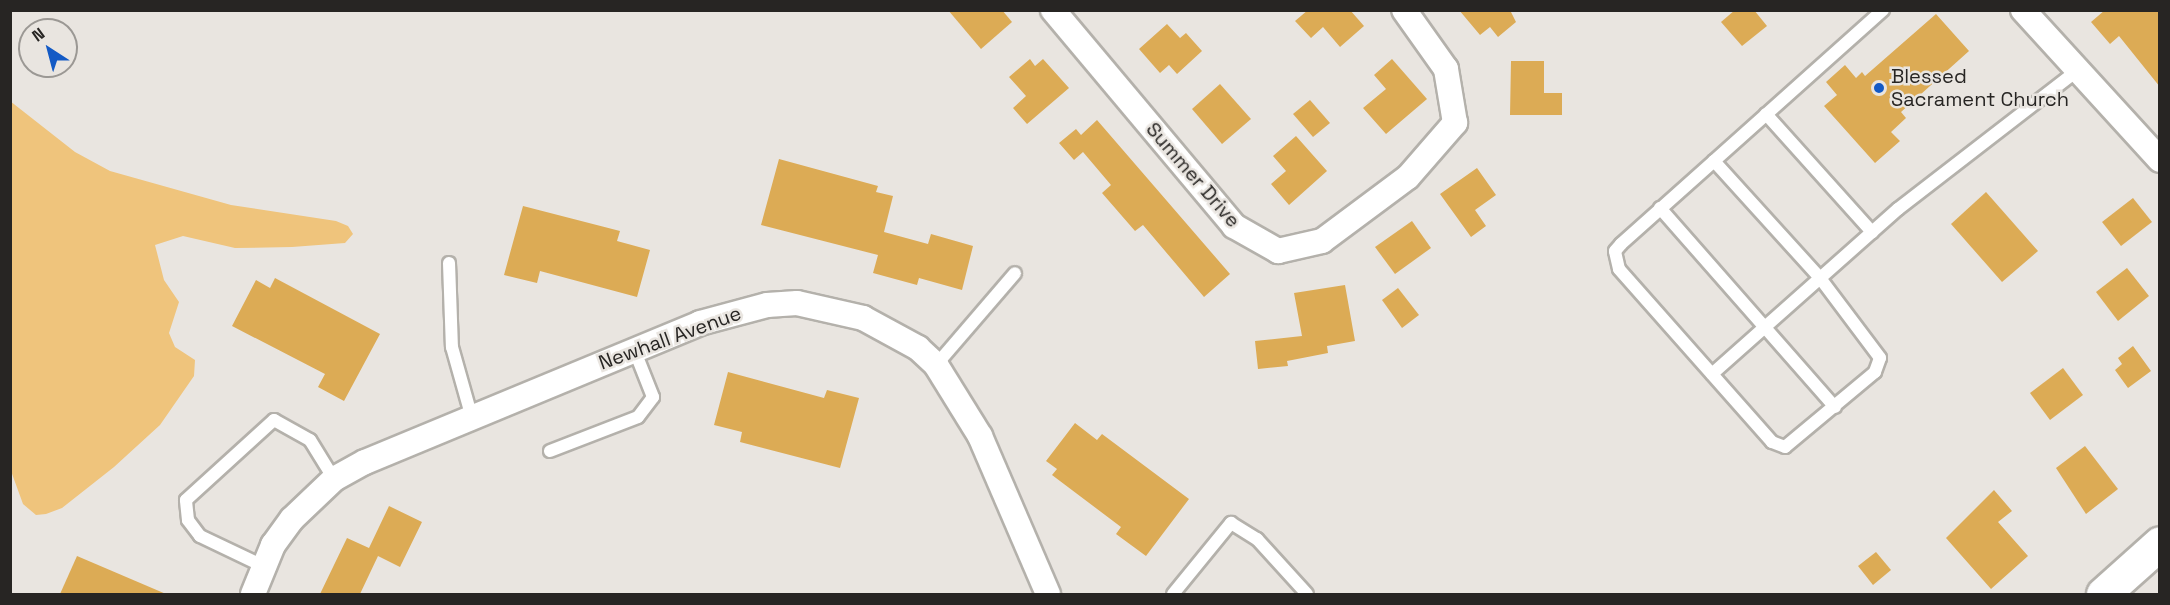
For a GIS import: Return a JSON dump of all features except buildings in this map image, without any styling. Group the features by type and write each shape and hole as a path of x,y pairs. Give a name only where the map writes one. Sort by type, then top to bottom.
{"main road":[{"path":"2103,594 2160,543"}],"street":[{"name":"Summer Drive","path":"1053,10 1234,226 1278,251 1322,241 1408,177 1455,123 1446,69 1404,10"},
{"path":"2023,10 2156,149"},
{"name":"Newhall Avenue","path":"254,594 263,566 292,519 334,479 634,349 734,312 797,303 863,318 918,348 936,365 980,436 1048,594"}],"lane":[{"path":"1714,161 1820,278 1880,358 1878,369 1789,446 1778,446 1616,265 1617,247 1883,10"},
{"path":"1712,374 1872,232 2078,70"},
{"path":"1766,114 1872,232"},
{"path":"1660,208 1835,406"},
{"path":"450,263 452,346 472,418"},
{"path":"936,365 1015,273"},
{"path":"550,451 638,417 653,397 634,349"},
{"path":"263,566 200,536 189,520 186,500 274,420 310,440 334,479"},
{"path":"1173,594 1231,523 1257,539 1307,594"}],"shaded area":[{"path":"10,101 75,152 110,171 231,205 336,221 348,226 353,234 345,243 292,247 235,248 183,236 155,245 164,280 179,302 169,333 175,347 195,360 194,376 160,425 114,467 62,508 36,515 23,504 11,471"}],"place":[{"name":"Blessed Sacrament Church","path":"1879,88"}]}
